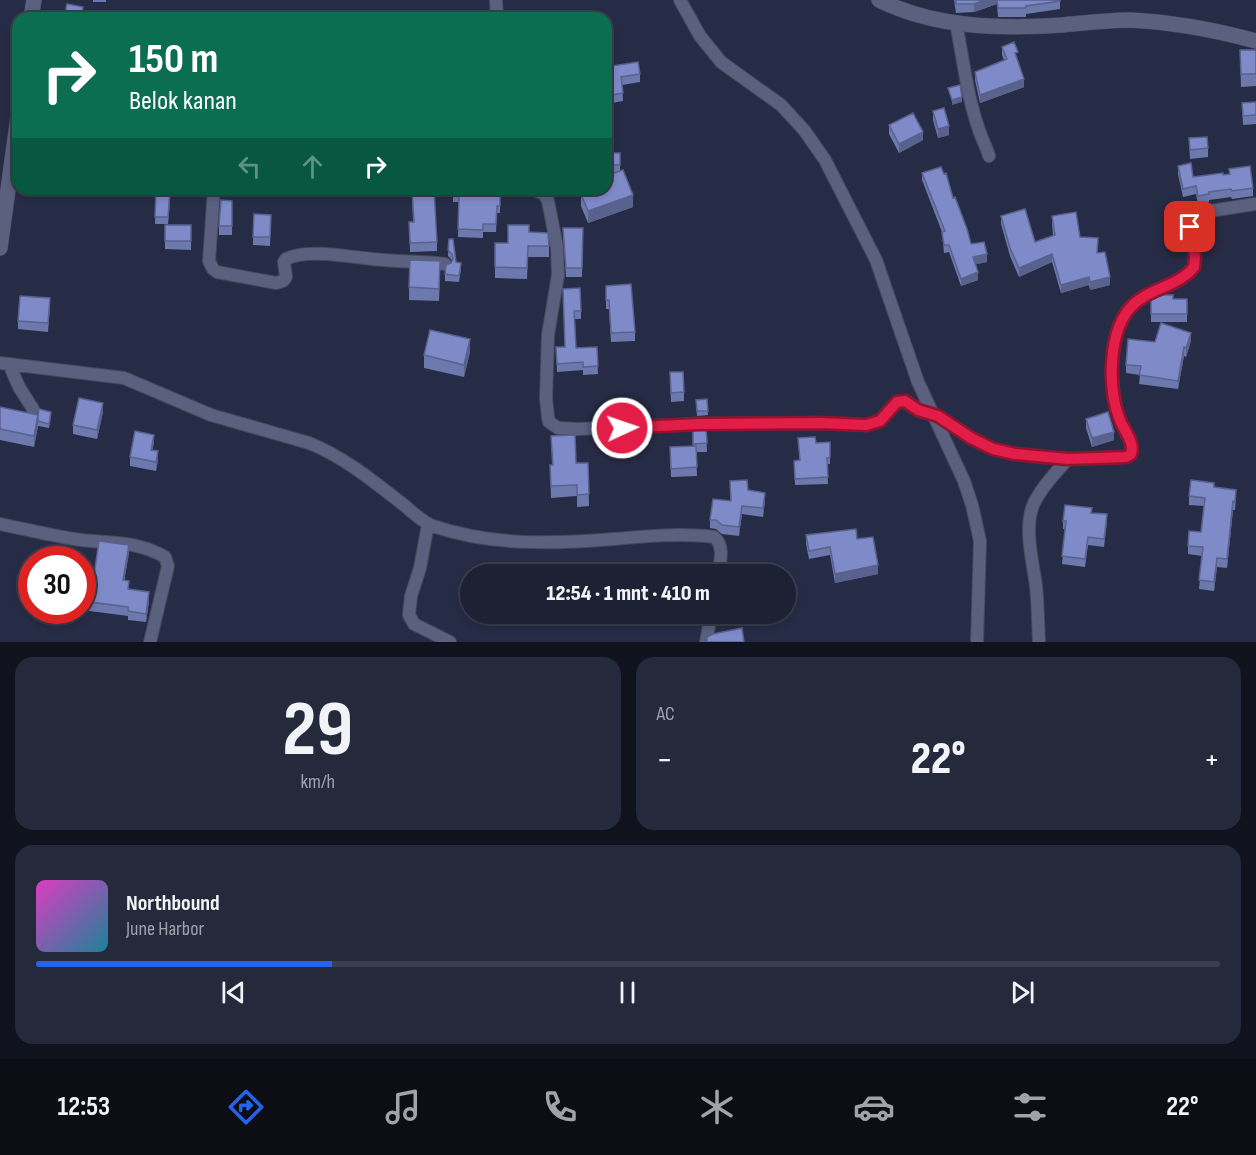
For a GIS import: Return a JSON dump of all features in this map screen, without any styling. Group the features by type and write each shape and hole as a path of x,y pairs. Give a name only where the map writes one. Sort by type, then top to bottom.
{"street":[{"path":"680,0 700,36 721,62 781,105 804,130 825,160 876,260 914,372 964,482 980,541 978,642"},
{"path":"879,0 896,9 956,23 998,28 1128,20 1181,24 1256,41"},
{"path":"956,23 972,102 989,156"},
{"path":"0,248 12,164"},
{"path":"214,195 210,261 211,266 217,272 276,283 283,281 286,277 284,262 286,259 304,255 342,255 445,264"},
{"path":"545,195 548,201 558,247 558,275 548,335 546,398 548,417 554,426 578,429 687,424 866,425 880,421 894,404 901,401 909,402 918,410 933,414 993,449 1015,454 1068,459 1119,458 1131,454 1131,444 1120,420 1113,390 1113,348 1126,315 1131,306 1179,281 1194,267 1195,256 1190,227 1197,213 1256,204"},
{"path":"4,364 33,409"},
{"path":"4,364 124,378 211,415 309,443 345,462 428,524 491,540 522,542 579,542 650,536 714,537 719,541 721,550 719,564"},
{"path":"1039,642 1036,587 1030,551 1033,505 1047,483 1068,459"},
{"path":"0,524 75,539 117,541 146,548 165,556 168,566 150,642"},
{"path":"428,524 420,568 411,596 409,615 414,624 450,642"},
{"path":"706,642 709,624"}],"building":[{"path":"956,0 984,0 974,4 956,4"},
{"path":"997,0 1060,1 1026,6 1026,8 998,8"},
{"path":"67,4 83,7 82,12 65,12"},
{"path":"1014,42 1018,52 1015,53 1024,79 980,95 975,72 1007,59 1002,47"},
{"path":"1240,50 1256,50 1256,74 1241,74"},
{"path":"638,62 640,74 621,77 623,93 612,95 612,66"},
{"path":"960,85 962,97 952,100 948,88"},
{"path":"1256,102 1256,115 1243,116 1242,103"},
{"path":"944,108 949,126 938,129 933,111"},
{"path":"913,113 923,132 899,144 889,125"},
{"path":"1207,137 1208,148 1190,150 1189,138"},
{"path":"612,153 620,153 620,165 612,165"},
{"path":"1191,163 1193,177 1230,174 1229,169 1250,166 1253,188 1209,192 1209,194 1198,196 1196,186 1183,189 1178,166"},
{"path":"941,167 944,174 946,173 971,244 984,242 987,254 973,257 978,272 961,279 949,245 944,245 942,232 945,231 922,173"},
{"path":"623,170 633,195 588,211 581,195 612,195 612,174"},
{"path":"156,195 170,195 168,217 155,217"},
{"path":"412,195 434,195 437,242 410,243 409,222 414,222"},
{"path":"459,195 500,195 496,224 483,224 483,230 458,229"},
{"path":"221,200 232,201 232,226 219,226"},
{"path":"1025,209 1035,242 1055,235 1052,216 1076,212 1080,237 1098,238 1097,253 1105,252 1110,277 1090,282 1089,277 1061,285 1052,254 1019,268 1010,248 1001,216"},
{"path":"254,214 271,215 270,237 253,237"},
{"path":"165,225 191,225 191,241 165,241"},
{"path":"508,225 529,225 529,232 548,233 549,246 528,246 527,268 495,267 495,243 508,243"},
{"path":"563,228 583,228 582,268 566,268"},
{"path":"449,239 453,239 456,262 461,263 459,276 445,274 446,265 453,259 448,250"},
{"path":"410,260 440,261 439,289 409,287"},
{"path":"631,284 635,332 611,333 606,286"},
{"path":"580,288 581,311 574,311 576,348 597,347 598,366 583,367 583,362 557,364 556,347 565,347 563,289"},
{"path":"1151,295 1173,295 1173,299 1187,299 1187,314 1151,314"},
{"path":"20,296 50,298 48,323 18,321"},
{"path":"1161,323 1191,333 1186,348 1184,347 1178,381 1139,375 1141,366 1126,365 1128,339 1155,342"},
{"path":"430,330 470,339 464,365 424,355"},
{"path":"670,372 683,372 684,392 671,393"},
{"path":"79,398 103,403 97,430 73,425"},
{"path":"707,399 708,411 697,411 696,400"},
{"path":"0,407 38,415 34,436 0,429"},
{"path":"39,409 51,412 49,424 38,421"},
{"path":"1108,412 1114,432 1092,438 1086,419"},
{"path":"706,428 707,443 693,444 693,429"},
{"path":"135,431 154,435 151,450 158,451 156,462 130,457"},
{"path":"575,435 576,463 588,463 589,494 577,495 577,485 551,486 550,465 553,465 551,436"},
{"path":"815,437 816,443 830,442 830,457 827,458 828,477 795,479 794,461 800,460 798,438"},
{"path":"696,446 697,467 671,469 670,447"},
{"path":"747,480 748,490 765,493 763,508 742,506 739,527 722,525 716,520 710,520 713,499 731,501 730,481"},
{"path":"1191,480 1214,483 1214,487 1236,490 1227,559 1217,558 1214,582 1199,580 1203,547 1188,546 1189,531 1201,532 1205,498 1189,496"},
{"path":"1065,505 1092,508 1091,513 1107,514 1104,539 1088,537 1085,559 1062,556 1066,521 1063,521"},
{"path":"856,529 857,539 873,537 878,565 835,574 830,547 809,551 806,535"},
{"path":"99,541 129,545 123,580 129,581 128,589 149,592 146,614 128,611 128,607 96,603 96,562"},
{"path":"742,628 744,642 707,642 707,637 713,634"}],"route":[{"path":"622,428 677,424 866,425 880,421 897,402 905,401 918,410 938,416 971,438 993,449 1015,454 1068,459 1126,457 1133,449 1115,406 1113,348 1116,336 1131,306 1179,281 1194,267 1196,262 1190,227"}]}
